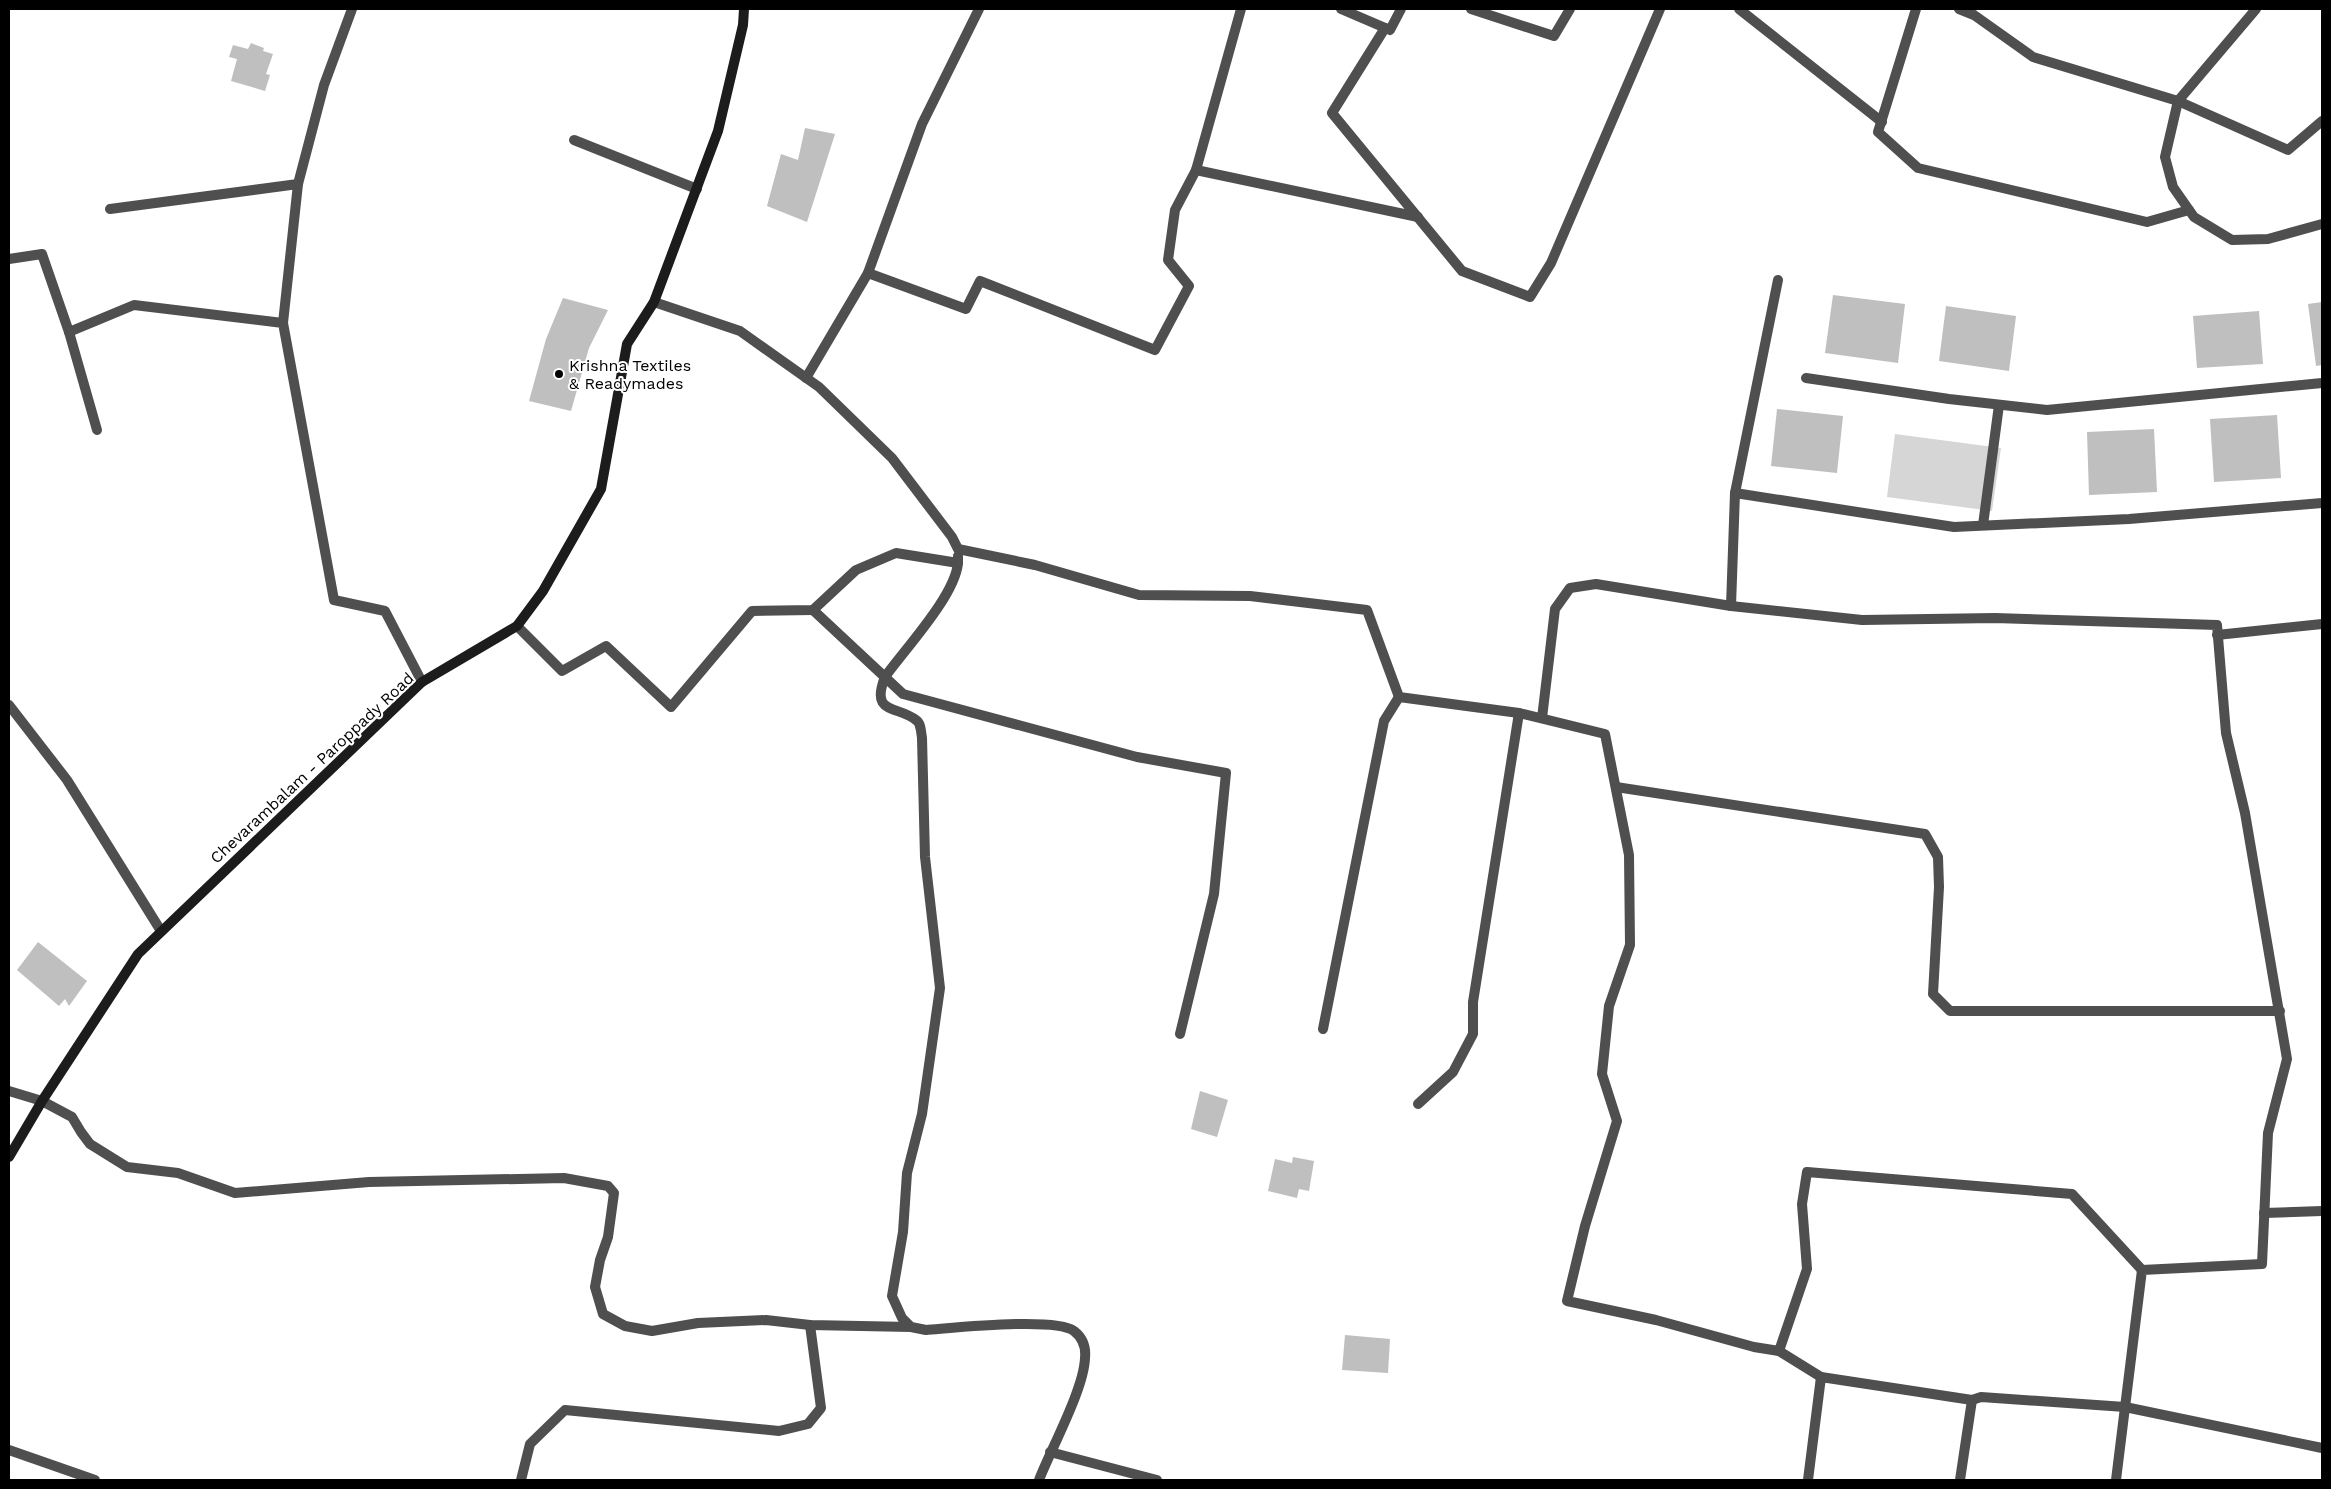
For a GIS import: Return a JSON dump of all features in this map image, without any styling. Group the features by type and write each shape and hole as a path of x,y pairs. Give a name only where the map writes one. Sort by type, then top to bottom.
{"main road":[{"name":"Chevarambalam - Paroppady Road","path":"9,1157 42,1101 138,954 422,682 517,626 543,590 601,489 627,344 654,302 718,131 743,25 744,9"}],"street":[{"path":"352,9 324,85 298,184 283,323 334,600 385,611 422,682"},
{"path":"806,378 868,273 922,124 979,9"},
{"path":"868,273 966,309 980,281 1155,350 1189,286 1168,260 1175,210 1196,170 1241,9"},
{"path":"1341,9 1390,30 1401,9"},
{"path":"1471,9 1554,36 1570,9"},
{"path":"1384,28 1332,113 1462,271 1530,297 1551,263 1660,9"},
{"path":"1739,9 1882,122"},
{"path":"1916,9 1878,132 1918,168 2147,222 2189,210"},
{"path":"1959,9 1975,12 2033,57 2178,101 2288,150 2322,121"},
{"path":"2256,9 2178,101 2165,158 2173,187 2194,217 2232,240 2268,239 2322,224"},
{"path":"574,140 697,188"},
{"path":"1196,170 1418,217"},
{"path":"110,209 298,184"},
{"path":"9,259 42,254 69,332 97,430"},
{"path":"1731,606 1736,493 1778,280"},
{"path":"654,302 740,331 819,387 892,458 952,537 958,549 957,573 932,616 885,677 880,689 883,703 890,709 917,720 920,725 925,857 940,988 922,1114 907,1173 903,1232 892,1296 902,1318 911,1327"},
{"path":"69,332 134,305 283,323"},
{"path":"1806,378 2047,410 2322,383"},
{"path":"1983,525 1999,405"},
{"path":"1736,493 1954,527 2129,519 2322,503"},
{"path":"958,549 1035,566 1140,595 1250,596 1367,610 1399,697"},
{"path":"517,626 562,671 606,646 672,707 752,612 813,610 856,570 896,554 958,562"},
{"path":"1542,718 1555,609 1570,588 1596,584 1731,606 1862,620 1995,618 2217,625 2226,733 2245,813 2287,1060 2268,1133 2262,1264 2142,1270"},
{"path":"813,610 903,694 1138,757 1226,773 1214,894 1180,1034"},
{"path":"2217,635 2322,624"},
{"path":"1399,697 1519,713 1605,734 1629,855 1630,945 1609,1006 1602,1074 1616,1121 1585,1226 1567,1301 1656,1320 1754,1348 1779,1351 1821,1377 1972,1400 1982,1397 2125,1407 2322,1448"},
{"path":"1323,1029 1384,722 1399,697"},
{"path":"9,705 67,780 161,931"},
{"path":"1418,1104 1453,1072 1473,1034 1473,1002 1519,713"},
{"path":"1616,787 1925,834 1938,857 1939,887 1933,994 1950,1011 2280,1011"},
{"path":"9,1091 42,1101 72,1118 90,1144 127,1167 178,1173 235,1193 370,1182 555,1178 581,1180 608,1186 614,1193 613,1212 595,1287 603,1314 626,1326 652,1331 698,1323 766,1320 810,1325 911,1327 926,1330 1050,1325 1073,1330 1082,1338 1086,1360 1078,1387 1039,1480"},
{"path":"1779,1351 1807,1269 1802,1204 1807,1172 2072,1194 2142,1270 2116,1480"},
{"path":"2264,1213 2322,1211"},
{"path":"520,1480 530,1444 565,1410 779,1431 808,1424 822,1408 810,1325"},
{"path":"1808,1480 1821,1377"},
{"path":"1960,1480 1972,1400"},
{"path":"9,1450 95,1480"},
{"path":"1050,1452 1157,1480"}],"shaded area":[{"path":"1895,434 2001,448 1992,511 1887,497"}],"building":[{"path":"251,43 264,48 263,51 273,54 266,74 270,75 265,91 231,81 237,59 229,57 233,45 248,49"},
{"path":"805,128 835,134 807,222 767,206 781,154 798,160"},
{"path":"1833,295 1905,304 1898,363 1825,353"},
{"name":"Krishna Textiles & Readymades","path":"563,298 608,310 589,348 571,411 529,401 546,339"},
{"path":"2322,302 2322,365 2316,366 2308,304"},
{"path":"1946,306 2016,316 2009,371 1939,361"},
{"path":"2259,311 2263,364 2197,368 2193,316"},
{"path":"1777,409 1843,416 1837,473 1771,466"},
{"path":"2277,415 2281,478 2214,482 2210,419"},
{"path":"2154,429 2157,492 2089,495 2087,432"},
{"path":"38,942 87,981 69,1006 65,999 59,1006 17,970"},
{"path":"1200,1091 1228,1100 1217,1137 1191,1129"},
{"path":"1293,1157 1314,1161 1309,1191 1299,1189 1297,1198 1268,1191 1275,1159 1292,1163"},
{"path":"1345,1335 1390,1339 1388,1373 1342,1370"}],"place":[{"name":"Krishna Textiles & Readymades","path":"559,374"}]}
